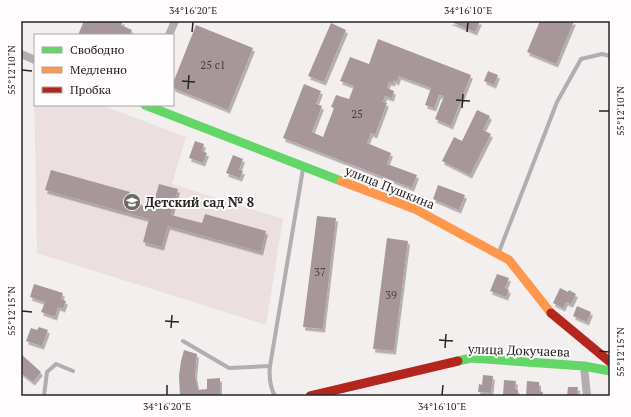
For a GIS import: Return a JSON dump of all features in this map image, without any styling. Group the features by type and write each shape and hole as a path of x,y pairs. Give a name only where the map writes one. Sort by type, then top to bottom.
{"street":[{"path":"170,34 175,21"},
{"path":"21,54 34,60"},
{"name":"улица Пушкина","path":"148,106 303,167 415,208 508,260 549,310 610,362"},
{"name":"улица Докучаева","path":"310,396 320,395 471,358 584,366 610,371"},
{"path":"584,366 587,396"}],"lane":[{"path":"498,254 557,102 581,59 602,54 610,56"},
{"path":"275,396 272,391 269,377 270,366 303,167"},
{"path":"183,341 229,368 270,366"},
{"path":"44,396 47,372 56,364 73,371"}],"shaded area":[{"name":"Детский сад № 8","path":"34,106 104,106 186,137 172,184 283,219 266,325 37,253"}],"building":[{"path":"84,21 123,21 121,25 132,30 130,34 78,34"},
{"path":"449,21 480,21 475,32"},
{"path":"540,21 574,21 556,64 527,52"},
{"path":"331,23 346,30 324,82 308,76"},
{"path":"196,25 253,48 228,110 174,88 174,80"},
{"path":"378,39 471,75 451,126 435,119 444,96 439,95 434,108 425,105 431,88 399,76 397,82 394,80 393,83 389,82 387,88 394,91 392,98 385,96 383,102 387,103 375,135 371,133 367,143 391,153 387,164 417,175 412,188 283,138 304,84 321,91 316,104 322,106 312,132 323,137 334,108 331,107 336,95 349,99 354,86 340,81 350,57 369,64"},
{"path":"488,71 498,75 494,85 484,81"},
{"path":"477,110 490,116 483,130 491,134 470,175 442,161 454,137 462,141"},
{"path":"195,141 204,144 202,151 207,153 203,163 189,158"},
{"path":"233,155 243,159 239,170 243,171 240,178 226,173"},
{"path":"51,170 130,192 127,201 152,208 159,184 178,189 171,215 202,223 205,214 266,231 261,252 168,226 162,247 143,242 149,219 45,190"},
{"path":"438,185 465,195 459,210 433,199"},
{"path":"317,216 336,218 323,329 303,327"},
{"path":"387,238 408,241 394,351 373,349"},
{"path":"497,274 509,278 505,288 509,290 506,297 490,291"},
{"path":"34,284 63,293 61,299 66,301 63,309 58,307 55,317 41,312 45,302 30,297"},
{"path":"560,288 568,292 569,290 576,294 571,304 566,302 563,308 553,303"},
{"path":"577,306 591,312 587,322 573,316"},
{"path":"39,327 48,330 42,346 26,341 31,328 37,330"},
{"path":"184,350 197,354 195,375 198,390 207,389 207,379 220,378 220,396 180,396 179,376"},
{"path":"21,354 41,372 33,382 21,373"},
{"path":"483,375 493,376 491,393 478,392 479,384 482,385"},
{"path":"504,380 516,381 515,389 518,390 518,396 503,396"},
{"path":"527,381 539,382 539,391 543,392 542,396 526,396"},
{"path":"568,387 578,387 577,396 567,396"}],"traffic: fast":[{"path":"148,106 341,181"},
{"path":"458,361 471,358 584,366 610,371"}],"traffic: slow":[{"path":"341,181 415,209 509,260 551,313"}],"traffic: jam":[{"path":"551,313 610,362"},
{"path":"310,396 458,361"}],"place":[{"name":"Детский сад № 8","path":"132,202"}]}
